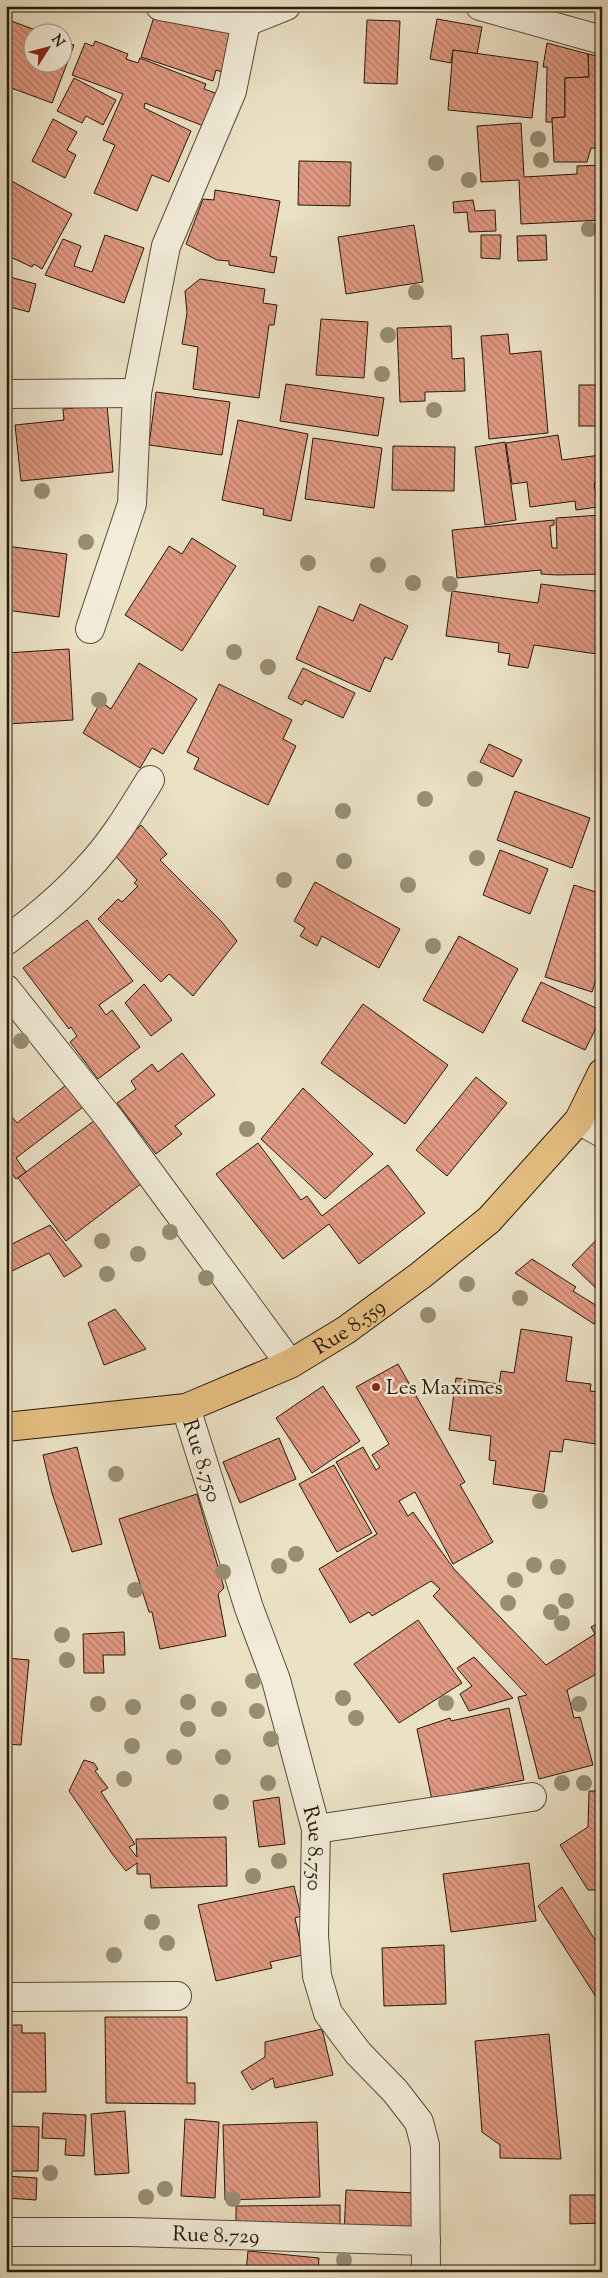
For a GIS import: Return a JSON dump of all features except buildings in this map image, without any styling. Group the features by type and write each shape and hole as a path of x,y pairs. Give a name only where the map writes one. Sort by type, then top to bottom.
{"main road":[{"name":"Rue 8.559","path":"6,1427 186,1408 290,1364 346,1330 421,1275 489,1220 590,1126 602,1073"}],"street":[{"path":"160,6 246,22 286,6"},
{"path":"480,6 602,40"},
{"path":"90,628 132,504 137,393 166,246 232,91 246,22"},
{"path":"6,394 137,393"},
{"path":"6,941 51,905 87,870 121,828 150,780"},
{"path":"6,989 110,1119 290,1364"},
{"name":"Rue 8.750","path":"186,1408 249,1608 276,1680 316,1829 314,1935 317,1976 328,2013 358,2053 395,2091 419,2122 426,2145 426,2272"},
{"path":"316,1829 532,1796"},
{"path":"6,1997 177,1996"},
{"name":"Rue 8.729","path":"6,2232 130,2232 426,2241"}],"place":[{"name":"Les Maximes","path":"376,1387"}]}
